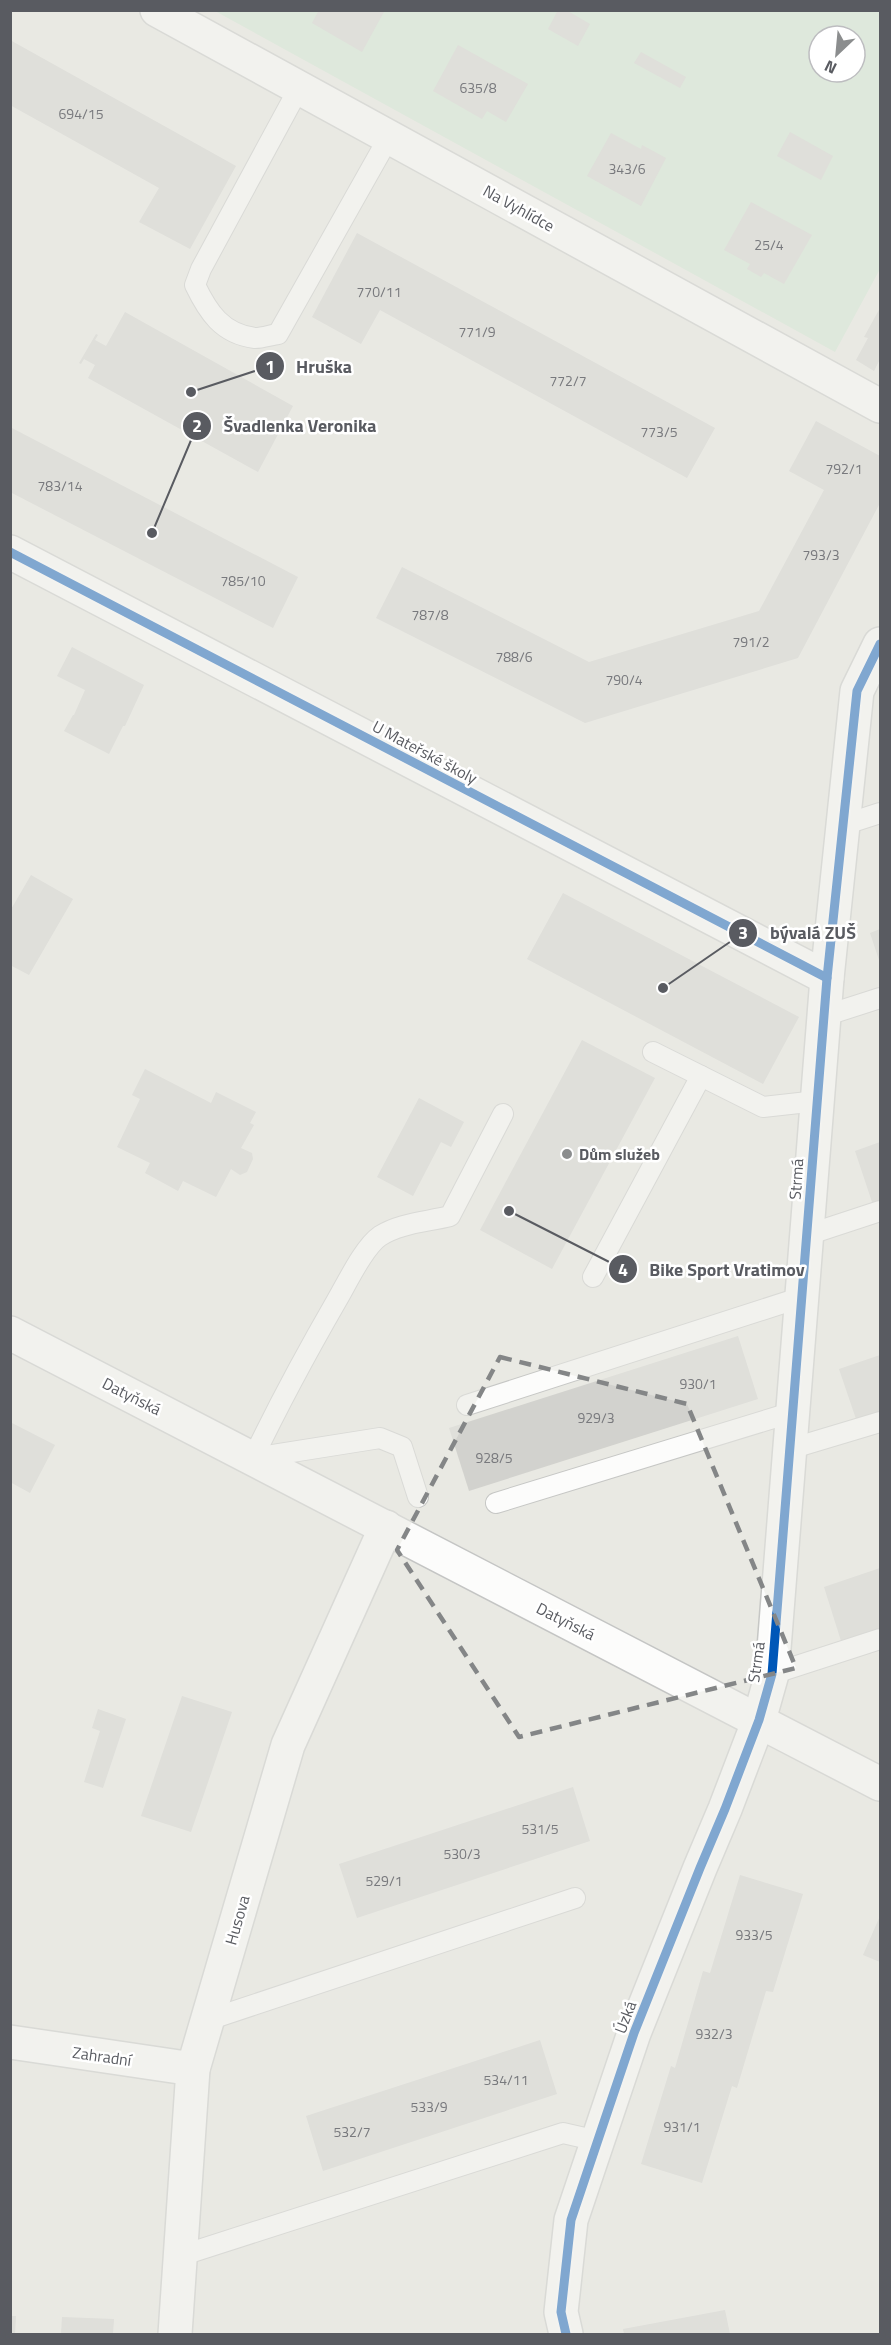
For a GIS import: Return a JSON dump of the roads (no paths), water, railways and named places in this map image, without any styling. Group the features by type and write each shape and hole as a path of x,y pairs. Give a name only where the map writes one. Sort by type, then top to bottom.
{"street":[{"name":"Na Vyhlídce","path":"157,10 880,406"},
{"name":"U Mateřské školy","path":"10,552 827,978"},
{"name":"Strmá","path":"759,1720 772,1674 827,978 857,691 880,644"},
{"name":"Datyňská","path":"10,1333 880,1784"},
{"name":"Husova","path":"175,2334 193,2069 288,1744 386,1527"},
{"name":"Úzká","path":"566,2334 561,2312 571,2220 634,2033 759,1720"},
{"name":"Zahradní","path":"10,2042 193,2069"}],"lane":[{"path":"299,88 201,269 195,285 206,308 224,327 256,338 278,333 389,137"},
{"path":"843,825 880,813"},
{"path":"824,1016 880,998"},
{"path":"653,1052 763,1107 817,1101"},
{"path":"593,1278 701,1076"},
{"path":"253,1458 284,1393 358,1264 378,1237 399,1226 426,1223 450,1216 503,1114"},
{"path":"807,1235 880,1211"},
{"path":"467,1405 802,1297"},
{"path":"496,1503 793,1412"},
{"path":"790,1449 880,1422"},
{"path":"253,1458 380,1437 402,1447 418,1497"},
{"path":"772,1674 880,1639"},
{"path":"208,2020 575,1898"},
{"path":"180,2256 562,2133 598,2141"}],"place":[{"name":"Hruška","path":"191,392"},
{"name":"Švadlenka Veronika","path":"152,533"},
{"name":"bývalá ZUŠ","path":"663,988"},
{"name":"Dům služeb","path":"567,1154"},
{"name":"Bike Sport Vratimov","path":"509,1211"}]}
